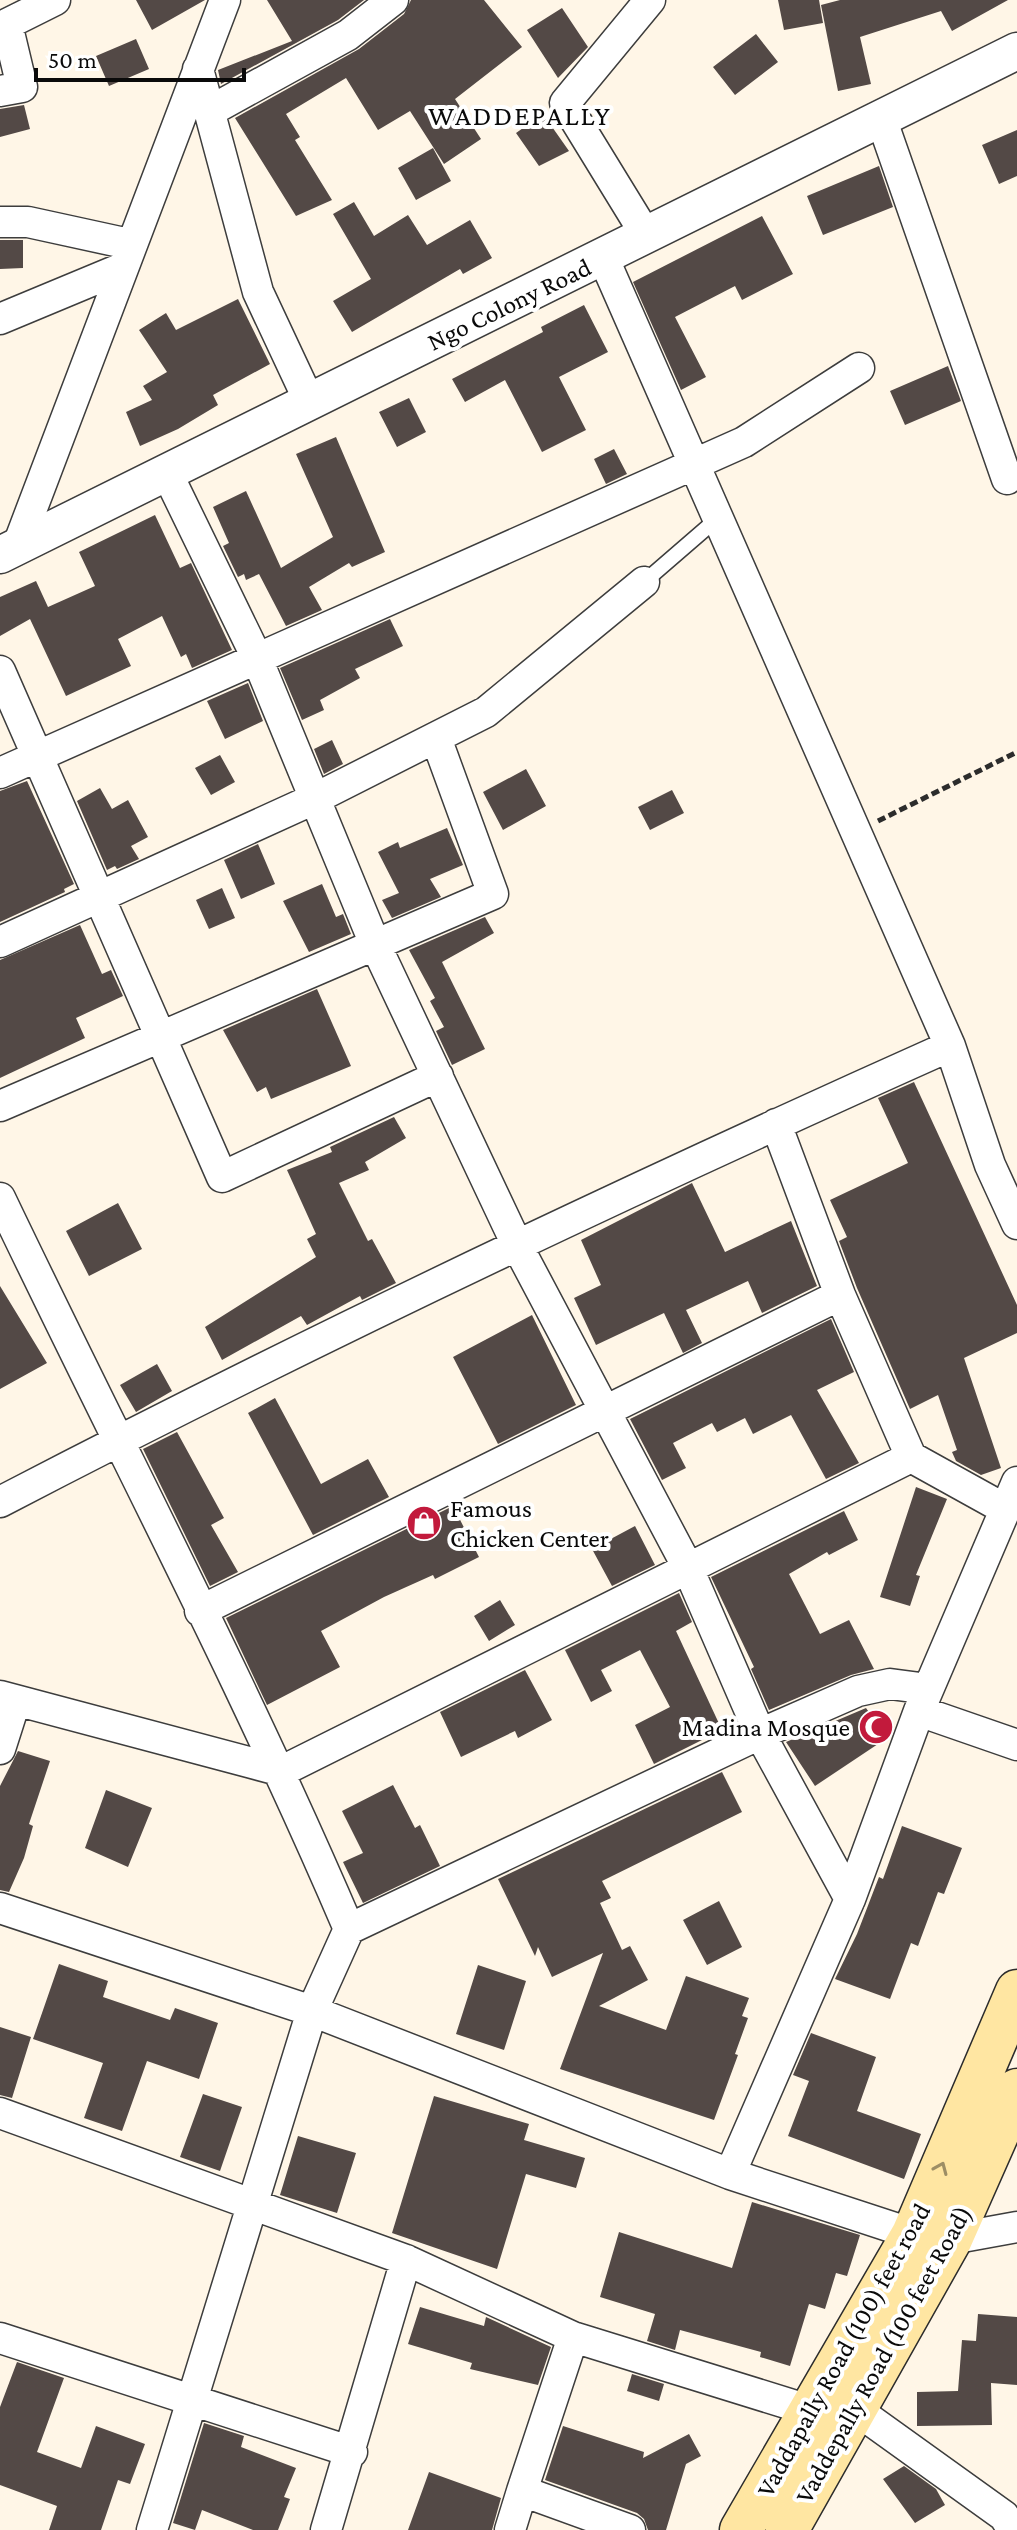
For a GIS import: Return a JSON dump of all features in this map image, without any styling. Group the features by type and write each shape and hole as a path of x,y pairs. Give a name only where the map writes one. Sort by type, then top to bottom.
{"main road":[{"name":"Vaddapally Road (100) feet road","path":"741,2530 812,2411 932,2236 1017,1991"},
{"name":"Vaddepally Road (100 feet Road)","path":"787,2530 855,2409 932,2236 1017,2090"}],"street":[{"path":"0,91 22,87 7,24 55,0"},
{"path":"9,550 225,0"},
{"path":"210,111 348,35 393,0"},
{"path":"646,235 565,103 650,0"},
{"name":"Ngo Colony Road","path":"9,550 1017,51"},
{"path":"198,69 258,292 310,403"},
{"path":"881,118 1007,479"},
{"path":"0,222 28,222 125,256"},
{"path":"0,319 125,256"},
{"path":"603,257 950,1046 990,1165 1017,1224"},
{"path":"0,773 256,656 694,465 777,423 859,368"},
{"path":"167,473 256,656 374,942 518,1247 687,1566 760,1734 850,1899"},
{"path":"0,942 314,799 486,712 644,582"},
{"path":"0,671 222,1177 438,1076"},
{"path":"0,1106 374,942 493,894 436,738"},
{"path":"0,1502 117,1441 518,1247 776,1124 950,1046"},
{"path":"776,1124 840,1295 911,1457 1003,1508"},
{"path":"3,1209 282,1771 349,1929"},
{"path":"200,1611 840,1295"},
{"path":"0,1749 8,1699 282,1771 687,1566 911,1457"},
{"path":"730,2174 850,1899 924,1700 1003,1508 1017,1482"},
{"path":"152,2530 312,2011 349,1929 760,1734 872,1686 890,1684 1017,1745"},
{"path":"0,1908 312,2011 730,2174 932,2236 1017,2227"},
{"path":"0,2113 406,2260 573,2337 812,2411"},
{"path":"326,2530 352,2452 406,2260"},
{"path":"510,2530 573,2337"},
{"path":"3,2347 193,2400 352,2452"},
{"path":"855,2409 1011,2521"},
{"path":"522,2491 630,2530"}],"lane":[{"path":"644,582 718,518"}],"path":[{"path":"856,832 1017,752"}],"building":[{"path":"136,0 205,0 152,30"},
{"path":"267,0 364,0 338,20 221,84 218,70 292,41"},
{"path":"411,0 484,0 522,47 455,99 481,139 444,164 410,111 378,130 346,78 286,114 300,137 295,140 332,200 296,216 235,118 359,49 404,14"},
{"path":"778,0 819,0 823,23 784,30"},
{"path":"840,0 1008,0 952,31 941,11 860,37 871,84 838,91 821,5"},
{"path":"562,8 588,47 558,78 527,30"},
{"path":"756,34 778,62 735,95 713,67"},
{"path":"136,39 149,69 109,86 96,56"},
{"path":"24,105 30,129 0,137 0,109"},
{"path":"543,114 569,151 539,166 516,133"},
{"path":"1017,130 1017,176 999,184 982,145"},
{"path":"433,148 451,181 416,200 398,168"},
{"path":"879,166 893,207 823,235 807,196"},
{"path":"354,202 374,236 408,215 427,245 470,220 492,258 463,274 460,269 352,332 333,301 371,279 333,214"},
{"path":"762,216 793,274 742,300 735,286 675,317 706,377 681,390 633,282"},
{"path":"0,240 23,240 23,268 0,269"},
{"path":"238,299 270,364 213,395 218,405 178,429 140,446 126,412 152,400 143,386 167,372 139,330 166,313 176,330"},
{"path":"584,305 608,352 559,377 586,430 542,452 505,380 465,402 452,379 543,332 541,327"},
{"path":"948,366 961,401 905,425 890,391"},
{"path":"409,398 426,432 397,447 379,412"},
{"path":"336,437 385,552 352,567 349,563 309,587 322,610 286,626 259,574 246,580 244,574 238,577 223,546 229,543 213,507 246,491 281,568 333,537 296,454"},
{"path":"614,449 627,474 606,484 594,459"},
{"path":"155,515 180,568 191,563 232,650 192,668 186,654 181,657 162,616 118,639 131,666 66,696 30,619 0,636 0,597 36,581 48,607 95,586 79,552"},
{"path":"390,619 403,646 355,669 360,678 320,700 324,710 302,720 280,668"},
{"path":"248,683 263,721 225,739 207,701"},
{"path":"332,740 343,764 324,774 314,749"},
{"path":"220,755 235,782 211,795 195,768"},
{"path":"526,769 546,806 503,830 483,792"},
{"path":"27,781 74,884 64,889 65,892 0,922 0,791"},
{"path":"100,788 112,809 128,800 148,837 131,846 139,859 117,869 115,866 107,870 77,801"},
{"path":"672,790 684,813 650,830 638,807"},
{"path":"447,828 463,865 430,879 441,897 392,918 382,900 399,893 378,852 398,842 400,848"},
{"path":"258,844 275,884 241,899 224,860"},
{"path":"322,884 336,917 343,914 351,934 309,952 283,901"},
{"path":"222,888 235,918 209,929 196,900"},
{"path":"485,917 494,933 442,962 485,1049 452,1065 436,1031 444,1027 430,1001 435,998 409,950"},
{"path":"80,925 102,974 111,970 123,996 76,1018 85,1038 0,1078 0,960"},
{"path":"317,989 351,1066 271,1099 266,1087 257,1092 223,1030"},
{"path":"914,1082 1017,1305 1017,1333 964,1358 1001,1468 981,1475 956,1461 952,1452 957,1450 938,1395 910,1409 839,1241 847,1237 830,1200 908,1163 878,1098"},
{"path":"394,1117 406,1138 365,1162 369,1170 339,1183 368,1241 372,1239 396,1283 362,1300 360,1296 307,1325 301,1316 222,1360 205,1327 316,1257 307,1239 316,1234 287,1170 332,1152 330,1147"},
{"path":"692,1183 725,1252 791,1221 817,1286 762,1313 748,1281 686,1310 702,1343 683,1353 664,1313 596,1345 574,1298 601,1285 581,1240"},
{"path":"118,1203 142,1249 89,1276 66,1231"},
{"path":"0,1286 47,1363 0,1389"},
{"path":"532,1315 576,1405 498,1444 453,1357"},
{"path":"831,1319 854,1372 817,1390 859,1463 826,1479 791,1415 753,1434 745,1418 717,1432 712,1423 673,1443 686,1468 662,1480 630,1419"},
{"path":"157,1364 172,1391 136,1412 120,1385"},
{"path":"275,1398 321,1484 368,1459 389,1497 313,1535 248,1413"},
{"path":"177,1432 224,1518 211,1525 238,1572 210,1586 143,1449"},
{"path":"916,1487 947,1499 916,1575 920,1576 910,1606 880,1597"},
{"path":"453,1506 479,1557 435,1579 433,1575 384,1597 321,1631 340,1667 267,1705 226,1618"},
{"path":"844,1511 858,1540 829,1555 827,1552 789,1574 820,1634 849,1620 874,1669 851,1675 769,1710 751,1669 754,1667 711,1577"},
{"path":"635,1526 655,1565 612,1586 592,1549"},
{"path":"679,1593 692,1622 676,1631 722,1730 654,1764 635,1725 670,1707 640,1650 601,1670 612,1691 591,1702 565,1650"},
{"path":"500,1600 515,1625 489,1641 474,1616"},
{"path":"525,1670 552,1720 518,1738 515,1731 461,1757 440,1712"},
{"path":"866,1708 887,1738 815,1786 786,1742"},
{"path":"18,1751 50,1761 29,1824 33,1826 24,1858 9,1892 0,1890 0,1786"},
{"path":"722,1772 742,1812 602,1881 611,1898 600,1903 622,1950 630,1946 648,1980 599,2006 666,2030 686,1976 749,1998 742,2016 748,2018 735,2054 738,2055 714,2120 560,2069 603,1953 552,1977 538,1947 535,1956 498,1879"},
{"path":"393,1785 415,1828 420,1825 440,1866 363,1903 343,1862 363,1853 342,1811"},
{"path":"106,1790 152,1808 128,1867 85,1848"},
{"path":"902,1826 962,1848 944,1894 938,1892 918,1946 911,1943 890,1999 835,1979 879,1877 883,1879"},
{"path":"719,1901 742,1947 707,1965 683,1920"},
{"path":"59,1964 108,1981 103,1997 170,2020 175,2008 218,2023 199,2079 147,2061 122,2131 84,2118 103,2063 33,2039"},
{"path":"478,1965 526,1981 504,2050 456,2034"},
{"path":"0,2027 31,2037 12,2098 0,2095"},
{"path":"811,2033 876,2057 857,2111 921,2134 904,2179 788,2136 809,2081 793,2075"},
{"path":"203,2094 242,2107 220,2171 180,2157"},
{"path":"434,2096 529,2124 524,2140 585,2158 576,2188 526,2174 497,2269 392,2233"},
{"path":"298,2136 356,2153 337,2213 280,2195"},
{"path":"752,2202 860,2235 847,2276 836,2273 825,2309 809,2304 790,2366 760,2357 761,2352 680,2330 675,2350 647,2341 655,2314 600,2297 619,2232 732,2268"},
{"path":"420,2307 484,2326 486,2317 551,2347 538,2385 470,2369 472,2363 408,2344"},
{"path":"978,2314 1017,2317 1017,2385 991,2383 992,2425 917,2426 917,2392 958,2391 962,2340 976,2341"},
{"path":"17,2362 64,2378 37,2452 81,2468 96,2426 145,2444 130,2484 118,2480 101,2530 49,2530 57,2506 0,2485 0,2407"},
{"path":"632,2374 664,2384 659,2401 627,2391"},
{"path":"204,2423 244,2436 241,2447 296,2468 284,2497 290,2499 278,2530 253,2530 202,2510 195,2530 173,2523"},
{"path":"563,2426 644,2452 643,2458 689,2434 701,2456 686,2464 666,2530 648,2530 644,2519 637,2513 545,2480"},
{"path":"904,2466 936,2489 945,2505 915,2523 883,2479"},
{"path":"429,2472 501,2498 492,2530 408,2530"}],"place":[{"name":"Famous Chicken Center","path":"424,1523"},
{"name":"Madina Mosque","path":"876,1727"}],"district":[{"name":"WADDEPALLY","path":"520,115"}]}
